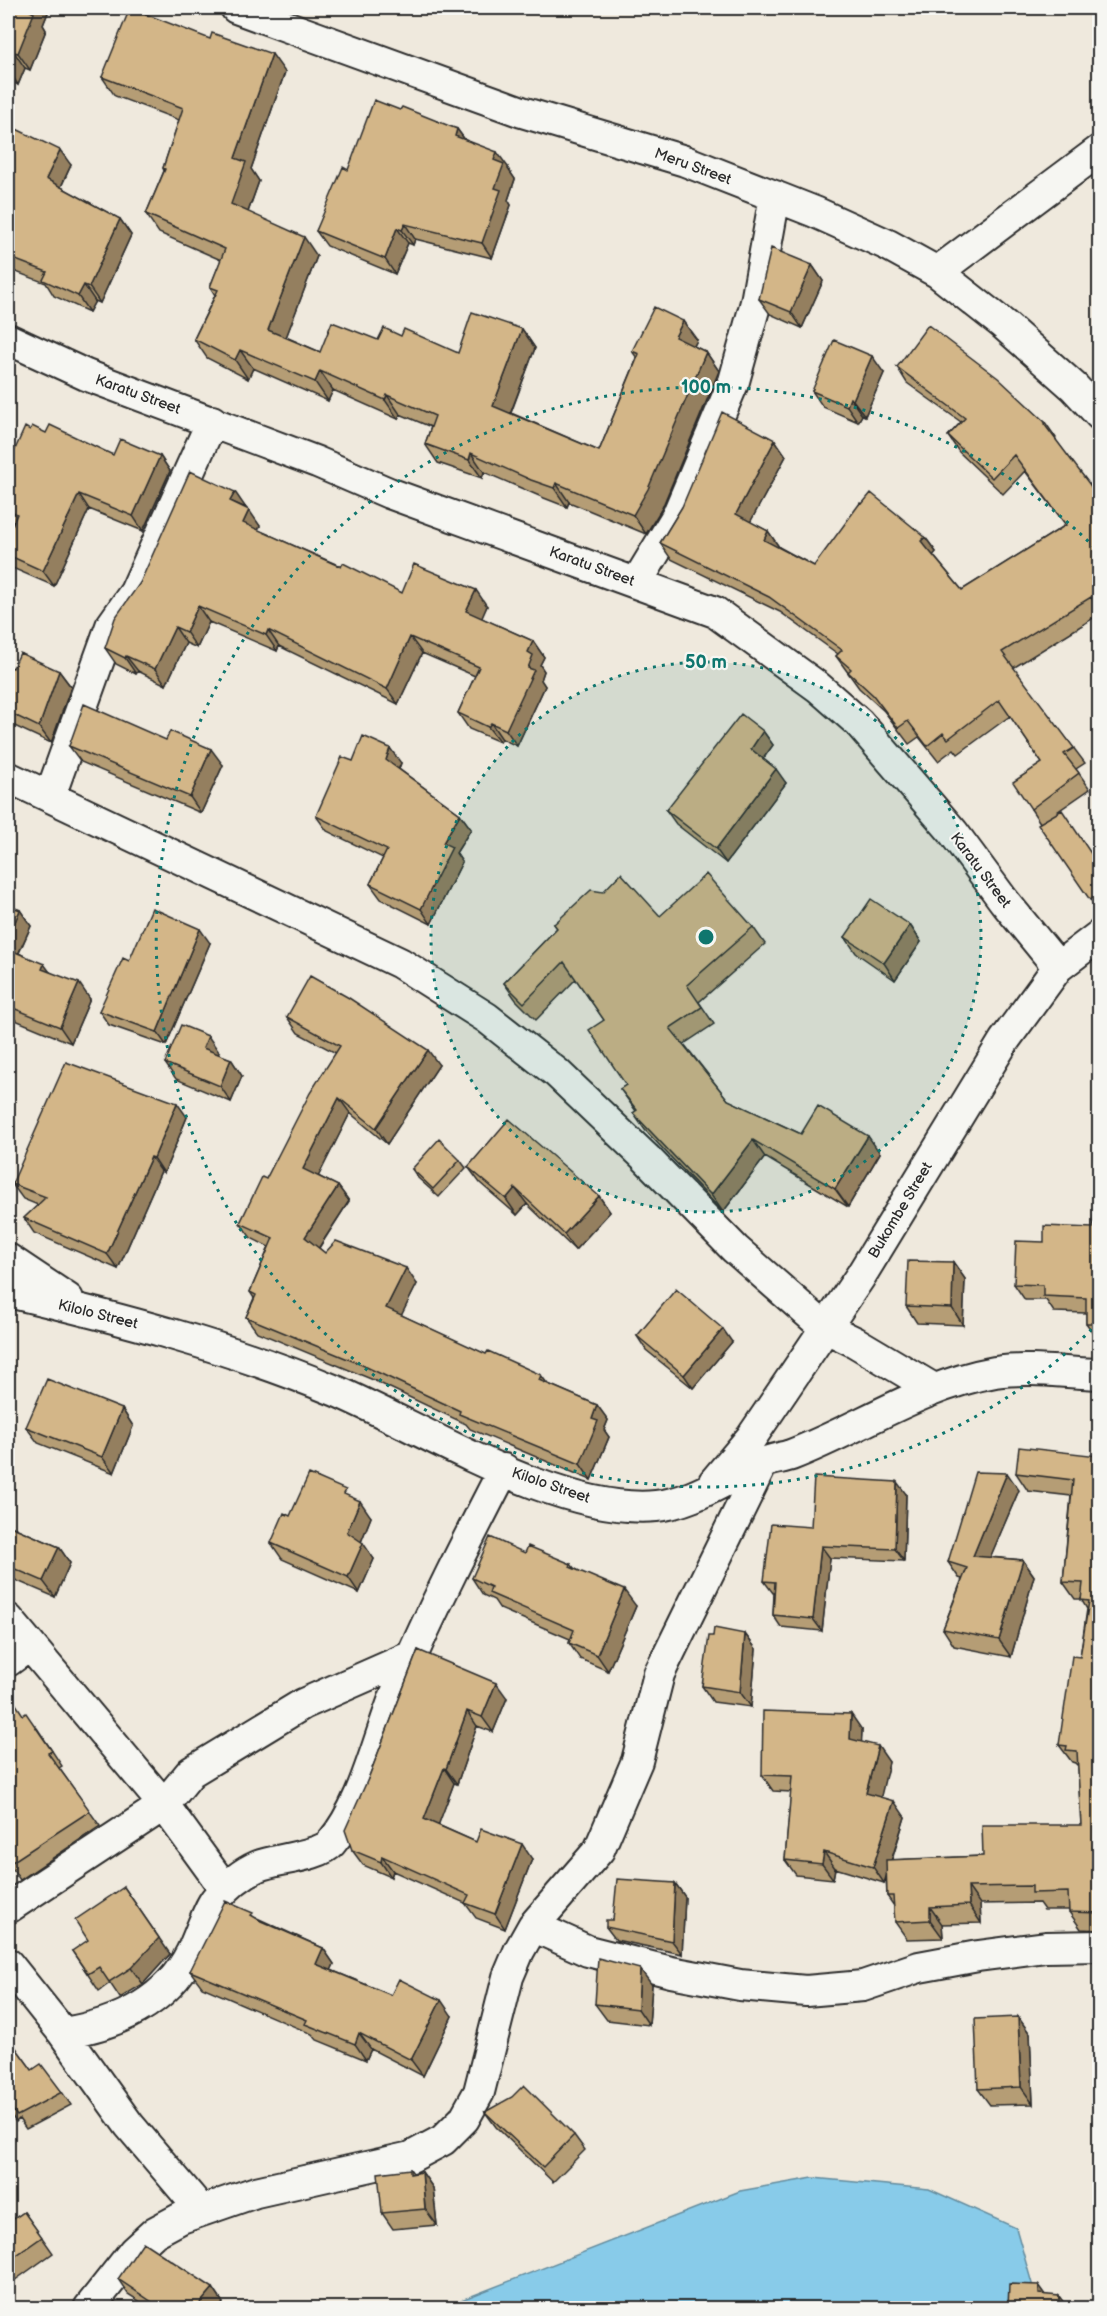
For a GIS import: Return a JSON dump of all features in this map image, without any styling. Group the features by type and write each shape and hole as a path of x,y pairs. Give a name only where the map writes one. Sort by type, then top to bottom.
{"street":[{"name":"Meru Street","path":"236,8 522,112 685,160 888,245 937,272 1003,324 1074,387 1100,415"},
{"path":"937,272 1100,150"},
{"path":"637,582 677,516 734,381 756,302 775,196"},
{"name":"Karatu Street","path":"8,339 86,375 317,462 389,494 715,612 818,687 859,723 953,832 1004,901 1058,967"},
{"path":"50,796 111,626 135,592 212,421"},
{"path":"8,777 400,963 487,1018 557,1073 645,1157 735,1249 824,1327 855,1342 934,1389"},
{"name":"Bukombe Street","path":"707,1492 751,1438 860,1277 1004,1041 1058,967 1100,935"},
{"path":"8,1259 86,1310"},
{"name":"Kilolo Street","path":"8,1292 86,1310 195,1340 336,1391 536,1484 608,1504 655,1506 707,1492 763,1462 790,1455 934,1389 997,1372 1100,1374"},
{"path":"89,2308 134,2251 155,2232 201,2210 256,2193 411,2157 442,2140 464,2118 479,2092 508,1977 533,1926 598,1850 637,1761 659,1674 763,1462"},
{"path":"63,2033 96,2028 123,2017 156,1998 174,1980 188,1961 213,1902 225,1889 258,1866 329,1846 344,1828 356,1803 384,1723 412,1656 466,1541 504,1469"},
{"path":"8,1619 19,1653 164,1805 225,1889"},
{"path":"8,1908 164,1805 191,1772 303,1704 412,1656"},
{"path":"533,1926 588,1951 671,1972 740,1985 806,1991 863,1986 919,1967 978,1956 1046,1947 1100,1946"},
{"path":"8,1964 63,2033 129,2125 201,2210"}],"water":[{"path":"813,2178 929,2189 1016,2228 1039,2308 441,2308 740,2191"}],"building":[{"path":"8,8 32,8 30,11 34,13 18,53 14,52 8,68"},
{"path":"130,8 210,39 212,33 272,54 235,158 246,162 231,204 304,237 268,330 320,352 332,322 378,340 384,328 401,336 404,329 458,353 472,312 522,329 493,406 599,451 639,354 632,351 654,307 683,321 675,337 706,352 648,489 633,515 556,483 554,488 531,480 471,453 469,460 425,444 435,416 387,395 385,400 320,371 315,382 240,350 235,360 194,339 218,290 210,287 225,249 146,214 165,169 163,168 183,108 102,77"},
{"path":"374,100 400,110 402,107 457,129 455,136 497,152 494,160 504,164 495,188 501,190 482,243 405,224 402,230 397,228 385,259 316,231 343,167 348,170"},
{"path":"8,125 60,150 46,179 120,219 89,287 84,285 78,296 43,280 47,272 8,257"},
{"path":"771,248 812,265 791,312 759,299"},
{"path":"928,325 998,378 1045,422 1044,424 1100,502 1100,611 1091,597 1002,652 1074,748 1064,754 1079,773 1031,809 1013,782 1042,763 999,700 948,739 943,733 927,746 908,721 898,728 873,695 848,672 851,669 836,656 842,650 769,597 660,543 682,507 722,412 775,440 736,514 768,531 764,540 814,566 860,503 862,504 871,493 925,537 921,541 962,590 1066,525 1014,455 992,478 948,436 965,418 897,367"},
{"path":"834,340 872,356 853,400 850,398 847,406 812,391"},
{"path":"50,425 113,455 120,439 160,456 133,516 79,494 43,571 8,555 8,535 17,514 8,509 8,465 25,427 30,430 32,426 46,433"},
{"path":"190,471 235,492 230,501 249,510 243,523 341,567 343,563 402,593 414,564 476,590 466,611 533,641 528,652 533,655 528,668 534,670 506,730 491,723 488,727 458,713 479,667 410,637 387,689 268,630 266,635 198,606 186,632 175,627 155,669 105,648 115,618 140,583"},
{"path":"20,653 59,671 39,727 8,712 8,666 13,668"},
{"path":"84,704 166,740 170,731 211,749 190,797 69,746"},
{"path":"741,714 763,731 751,749 776,769 716,849 666,810"},
{"path":"363,736 390,748 386,760 460,814 443,843 452,847 421,909 370,884 387,850 316,816 342,757 353,761"},
{"path":"1062,810 1100,867 1100,894 1090,900 1038,824"},
{"path":"621,873 660,916 706,874 753,927 687,985 702,1007 670,1028 728,1100 801,1134 818,1106 868,1136 835,1189 753,1140 711,1195 633,1113 637,1110 620,1089 626,1085 589,1030 604,1020 564,962 524,1003 504,983 557,928 554,924 591,890 603,892"},
{"path":"871,899 910,925 884,963 845,937"},
{"path":"8,905 20,910 8,938"},
{"path":"152,908 200,929 157,1032 99,1011 123,958 129,961"},
{"path":"8,949 44,964 42,969 79,983 60,1027 8,1006"},
{"path":"310,976 349,998 428,1050 376,1128 339,1098 303,1169 338,1186 305,1237 325,1253 336,1241 406,1268 386,1308 486,1354 488,1351 541,1375 539,1380 597,1405 592,1419 598,1421 580,1464 459,1414 460,1411 360,1364 246,1317 256,1295 250,1292 273,1238 240,1223 262,1177 266,1179 310,1093 340,1046 287,1017"},
{"path":"181,1025 208,1036 203,1048 231,1059 220,1086 165,1063"},
{"path":"66,1062 177,1103 154,1158 151,1157 107,1254 24,1218 46,1197 12,1184"},
{"path":"509,1119 599,1196 564,1234 515,1188 506,1199 468,1167"},
{"path":"439,1139 460,1160 433,1189 412,1169"},
{"path":"1096,1173 1100,1173 1100,1323 1086,1323 1086,1298 1043,1296 1043,1285 1014,1284 1016,1241 1044,1242 1044,1226 1093,1228"},
{"path":"908,1261 953,1262 952,1308 906,1306"},
{"path":"676,1289 723,1329 684,1375 637,1336"},
{"path":"47,1379 122,1409 102,1457 26,1427"},
{"path":"1100,1439 1100,1913 1069,1912 1068,1892 1032,1893 1032,1886 968,1887 969,1905 930,1907 930,1920 895,1922 893,1896 887,1896 886,1860 983,1856 982,1825 1081,1825 1077,1751 1066,1750 1067,1746 1059,1745 1072,1656 1080,1657 1089,1601 1081,1600 1083,1583 1063,1582 1073,1480 1016,1473 1019,1447 1098,1456"},
{"path":"975,1472 1007,1473 973,1556 1023,1560 999,1640 943,1629 967,1568 948,1562"},
{"path":"309,1474 346,1490 344,1494 360,1501 347,1532 363,1543 348,1577 271,1543 284,1513 290,1516"},
{"path":"814,1477 897,1482 895,1549 821,1546 813,1619 773,1615 775,1582 764,1581 771,1524 811,1527"},
{"path":"8,1525 59,1547 43,1581 8,1566"},
{"path":"490,1537 525,1553 528,1546 624,1590 597,1655 569,1643 574,1630 489,1593 491,1587 472,1578"},
{"path":"714,1628 745,1634 740,1692 702,1686 709,1636 713,1636"},
{"path":"418,1650 496,1683 482,1717 467,1711 446,1769 444,1768 424,1819 476,1842 481,1829 522,1844 495,1914 465,1903 469,1895 382,1856 381,1862 352,1850 345,1830 368,1779"},
{"path":"8,1692 23,1715 26,1713 52,1751 48,1753 90,1811 9,1864 8,1795 11,1793 8,1787"},
{"path":"763,1711 851,1714 850,1739 878,1746 866,1793 894,1801 873,1867 824,1852 822,1864 785,1860 792,1776 762,1775"},
{"path":"617,1879 675,1883 672,1941 606,1927 606,1920 613,1920"},
{"path":"124,1887 159,1938 131,1968 109,1982 99,1967 88,1974 72,1951 88,1940 75,1920"},
{"path":"225,1901 253,1913 251,1915 261,1921 323,1948 316,1964 391,1995 399,1979 441,2000 411,2060 359,2033 355,2044 305,2024 307,2020 190,1971"},
{"path":"598,1958 640,1969 638,2009 595,2004"},
{"path":"1018,2017 1021,2087 978,2089 975,2019"},
{"path":"8,2037 32,2070 41,2064 62,2092 17,2116 10,2106 8,2108"},
{"path":"524,2085 574,2135 543,2167 485,2112 512,2097"},
{"path":"410,2169 410,2174 422,2172 425,2209 382,2213 378,2173"},
{"path":"24,2212 42,2237 8,2261 8,2223"},
{"path":"143,2242 213,2288 196,2308 161,2308 118,2279"},
{"path":"1009,2284 1039,2285 1039,2294 1059,2296 1058,2308 1008,2308"}]}
